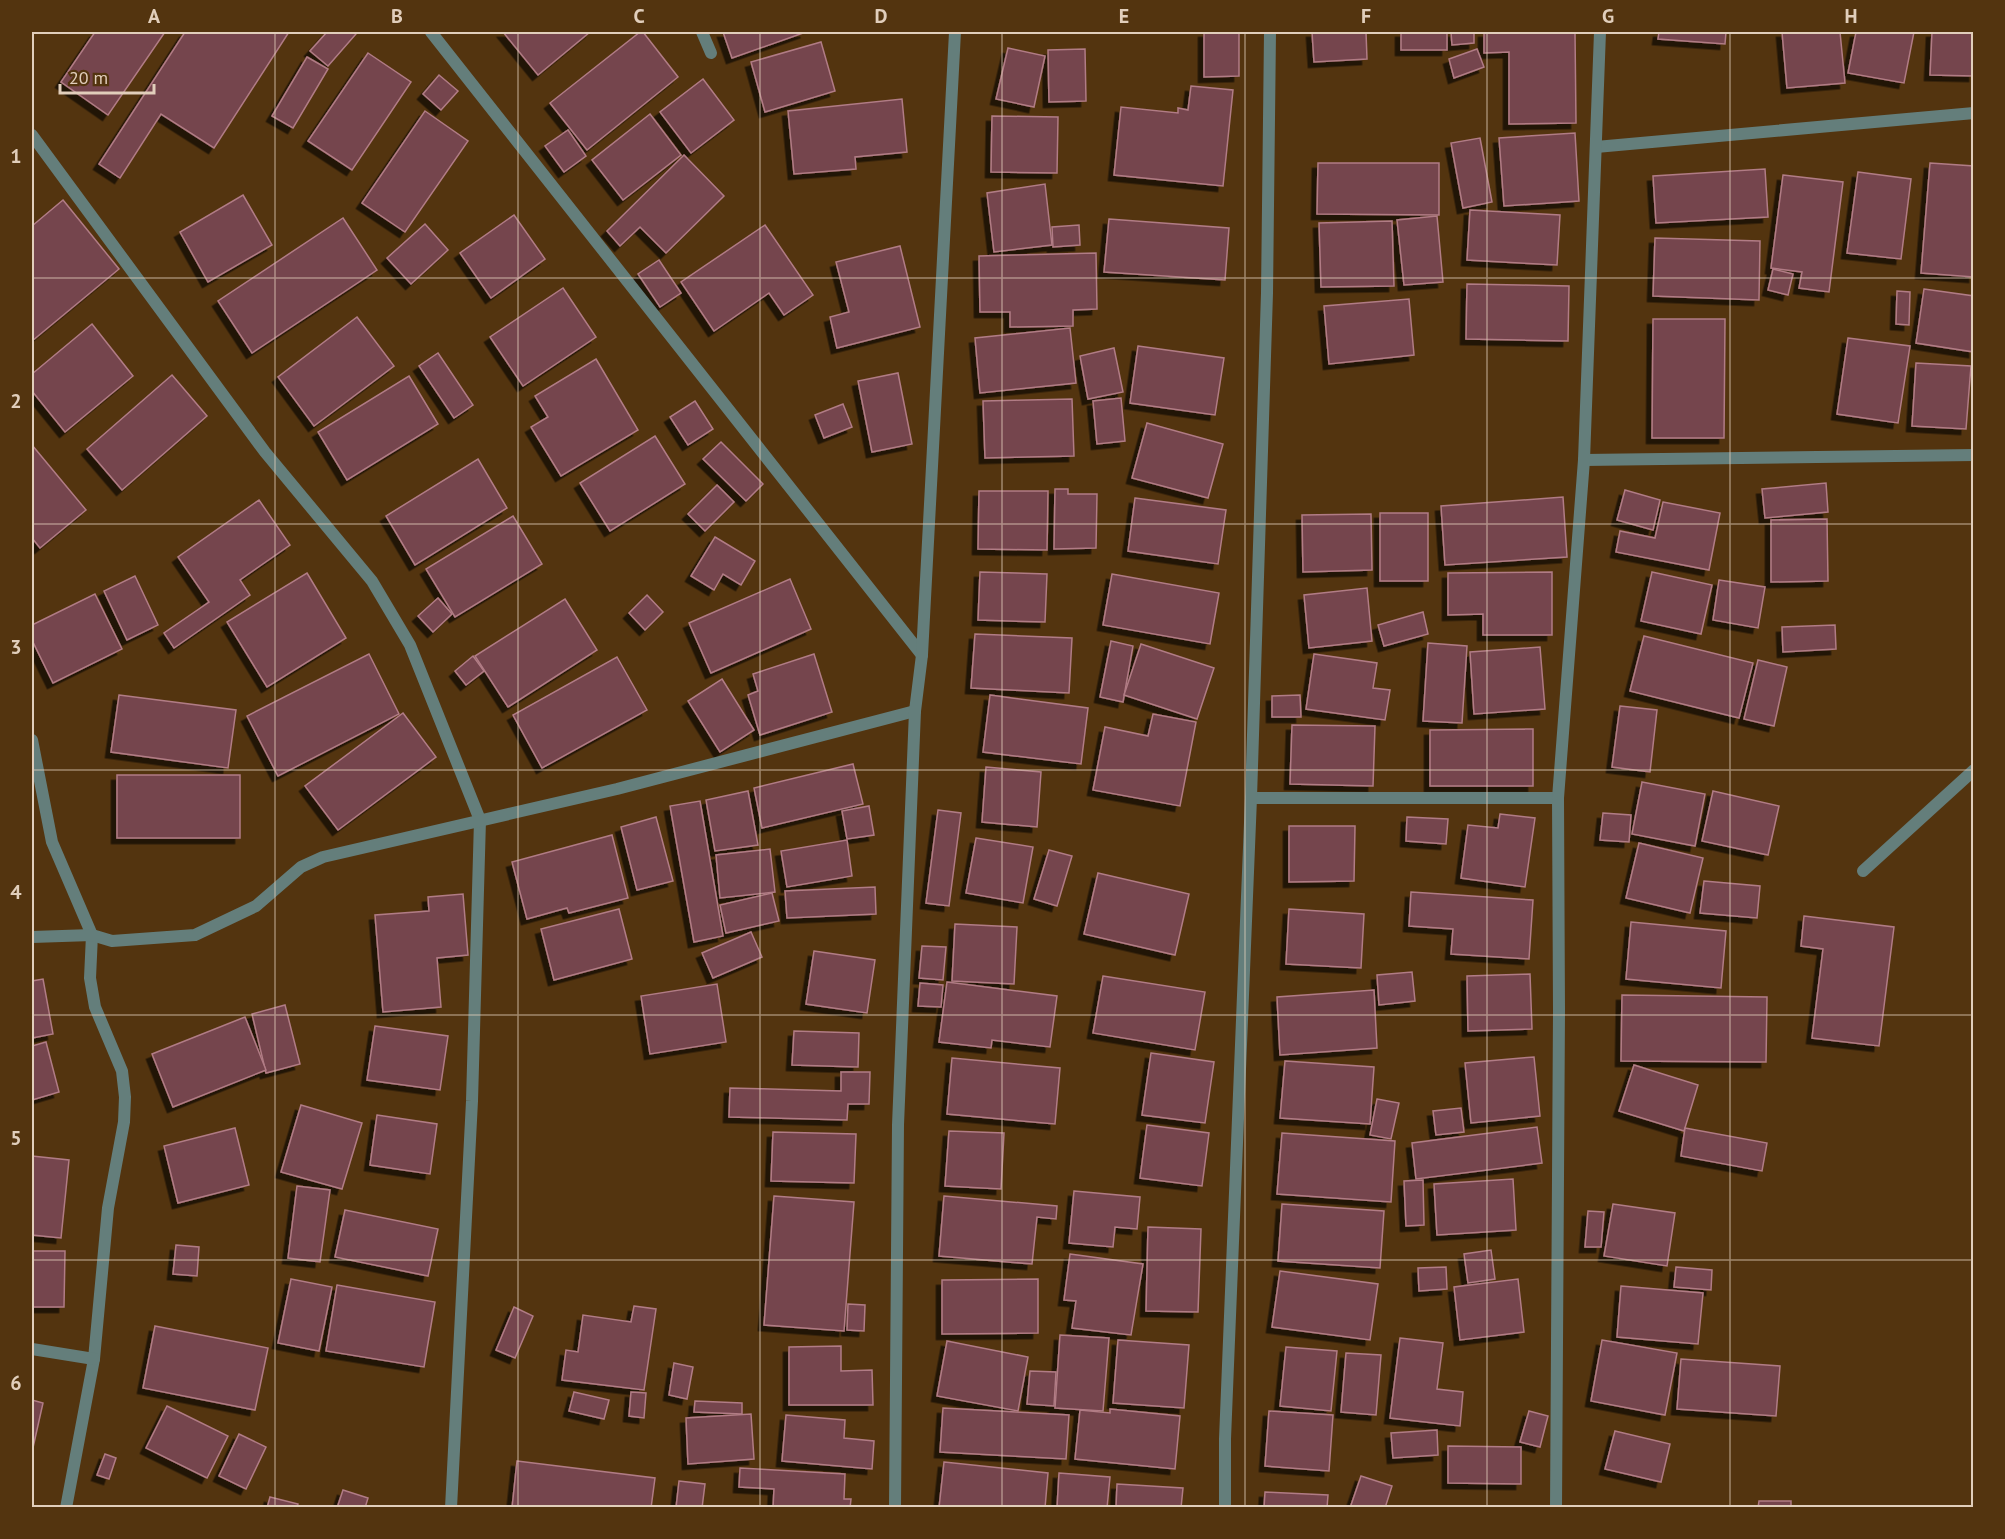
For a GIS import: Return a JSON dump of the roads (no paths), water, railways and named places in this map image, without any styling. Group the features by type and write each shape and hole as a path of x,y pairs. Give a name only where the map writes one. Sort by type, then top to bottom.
{"street":[{"path":"431,32 922,655"},
{"path":"702,32 711,53"},
{"path":"895,1508 898,1125 915,711 922,655 955,32"},
{"path":"1225,1508 1267,293 1270,32"},
{"path":"1556,1508 1558,798 1584,460 1600,32"},
{"path":"1596,147 1974,113"},
{"path":"32,135 265,452 372,581 411,645 480,820 472,1101 451,1508"},
{"path":"1584,460 1974,455"},
{"path":"32,937 92,934 112,941 195,935 256,906 301,867 323,857 617,789 915,711"},
{"path":"32,740 52,842 92,934 90,978 95,1007 122,1071 125,1098 124,1122 108,1208 94,1359 66,1508"},
{"path":"1863,871 1974,770"},
{"path":"1251,798 1558,798"},
{"path":"32,1349 94,1359"}]}
